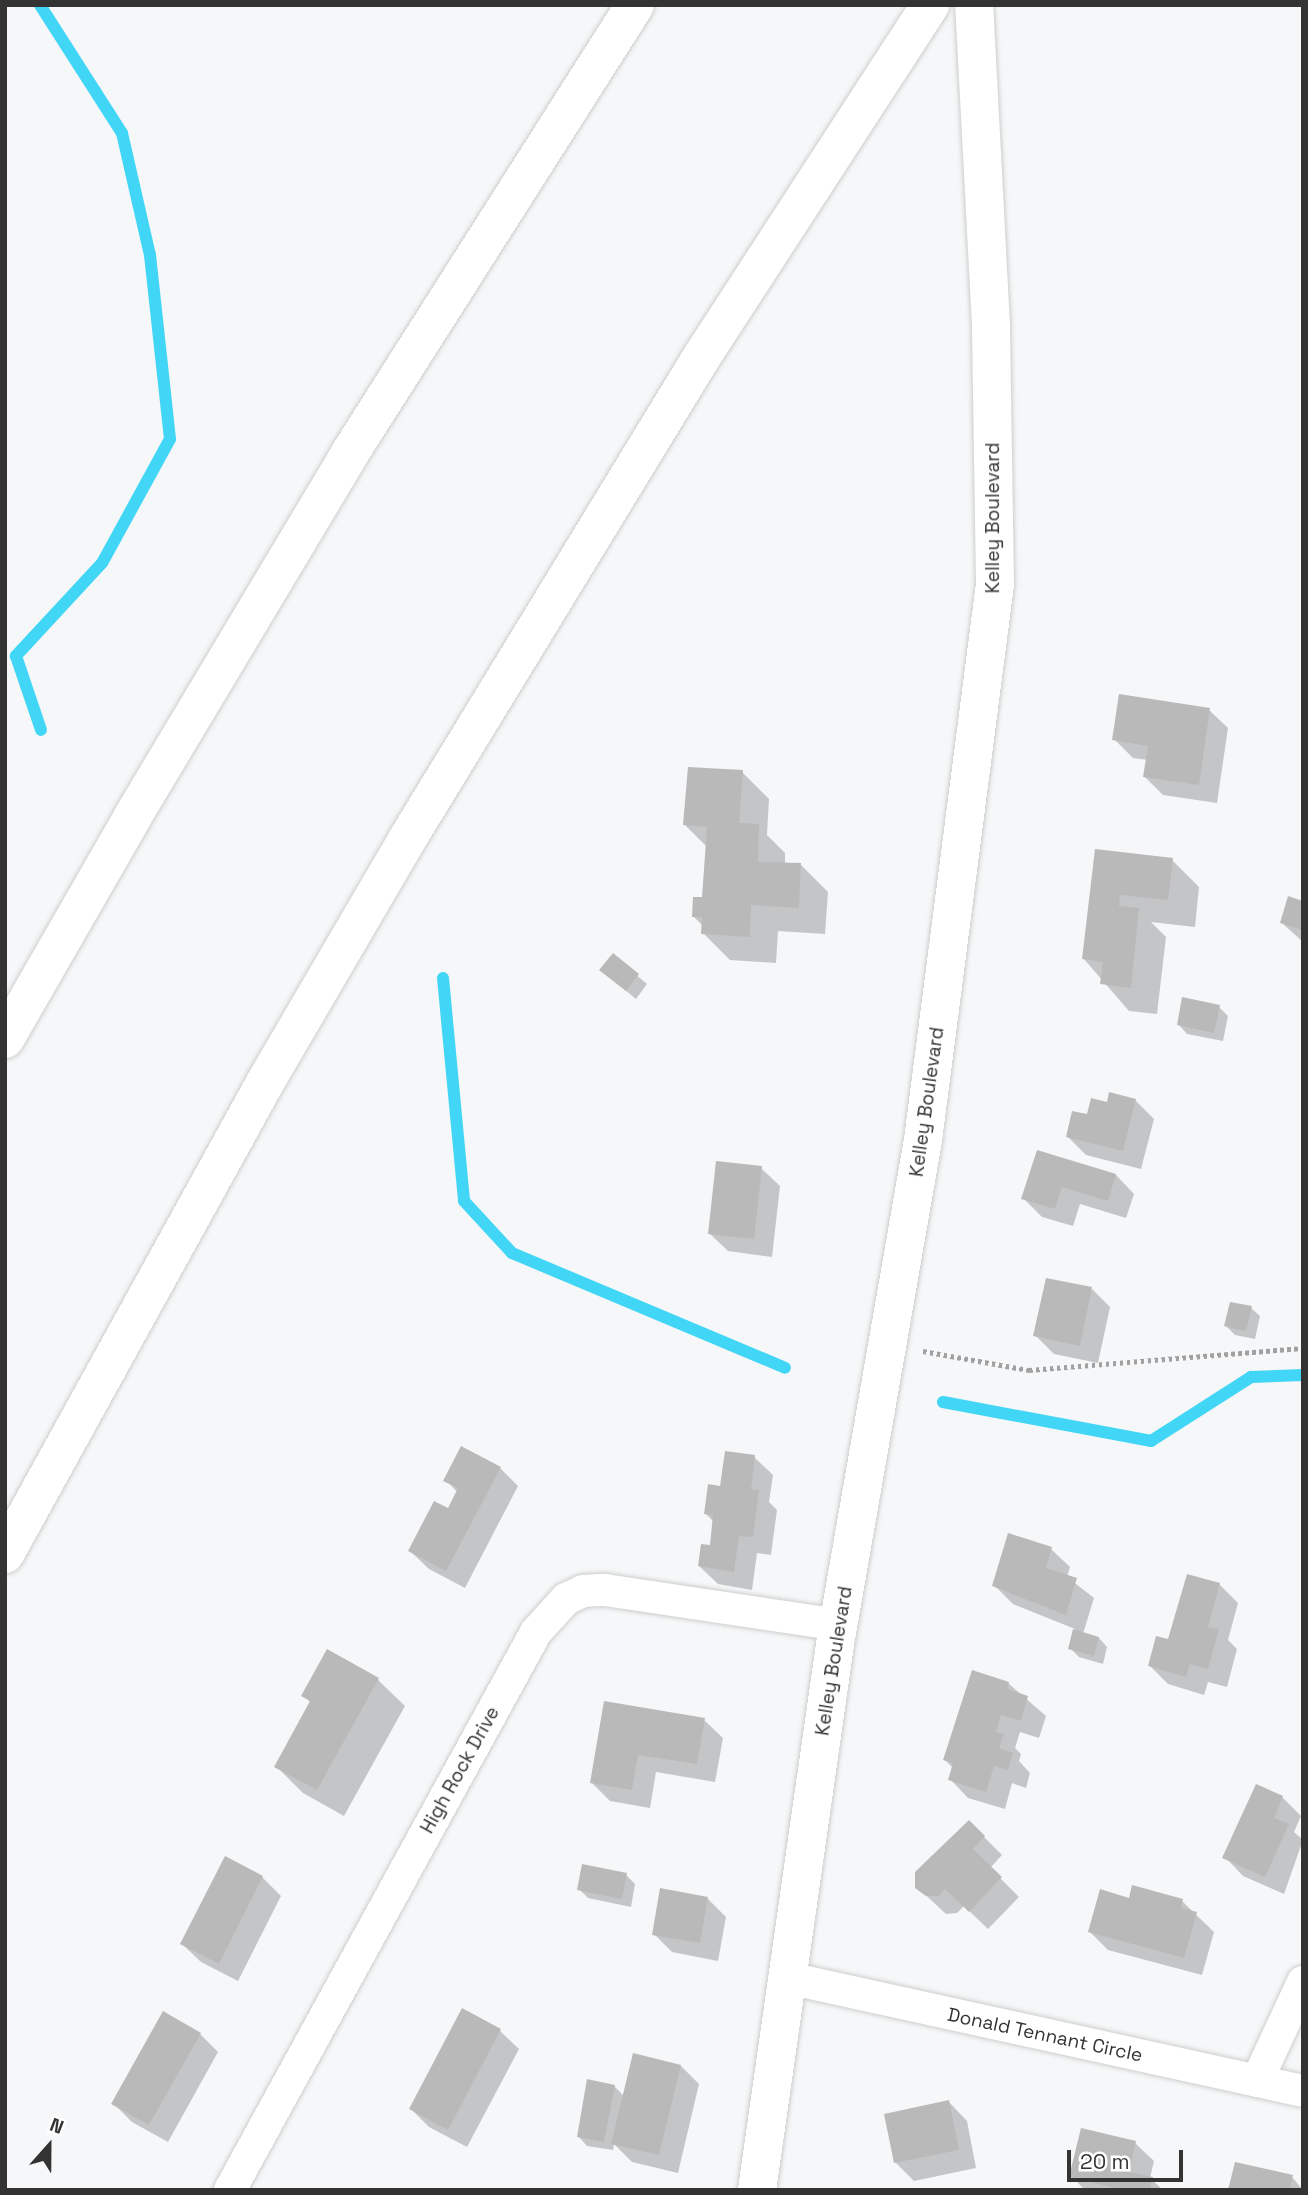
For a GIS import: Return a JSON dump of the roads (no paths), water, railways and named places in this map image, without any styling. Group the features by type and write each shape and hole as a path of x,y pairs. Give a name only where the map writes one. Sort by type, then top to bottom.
{"main road":[{"path":"5,1039 139,804 350,453 635,5"},
{"path":"5,1554 266,1081 422,814 708,346 930,5"},
{"name":"Kelley Boulevard","path":"757,2190 839,1625 923,1140 995,584 985,182 974,5"}],"street":[{"name":"High Rock Drive","path":"230,2190 536,1632 558,1607 583,1591 605,1590 839,1625"},
{"name":"Donald Tennant Circle","path":"788,1978 1303,2091"},
{"path":"1257,2081 1303,1982"}],"waterway":[{"path":"40,5 122,133 150,255 170,439 102,563 16,656 41,730"},
{"path":"443,978 464,1201 512,1253 785,1368"},
{"path":"943,1402 1151,1441 1251,1377 1303,1375"}]}
